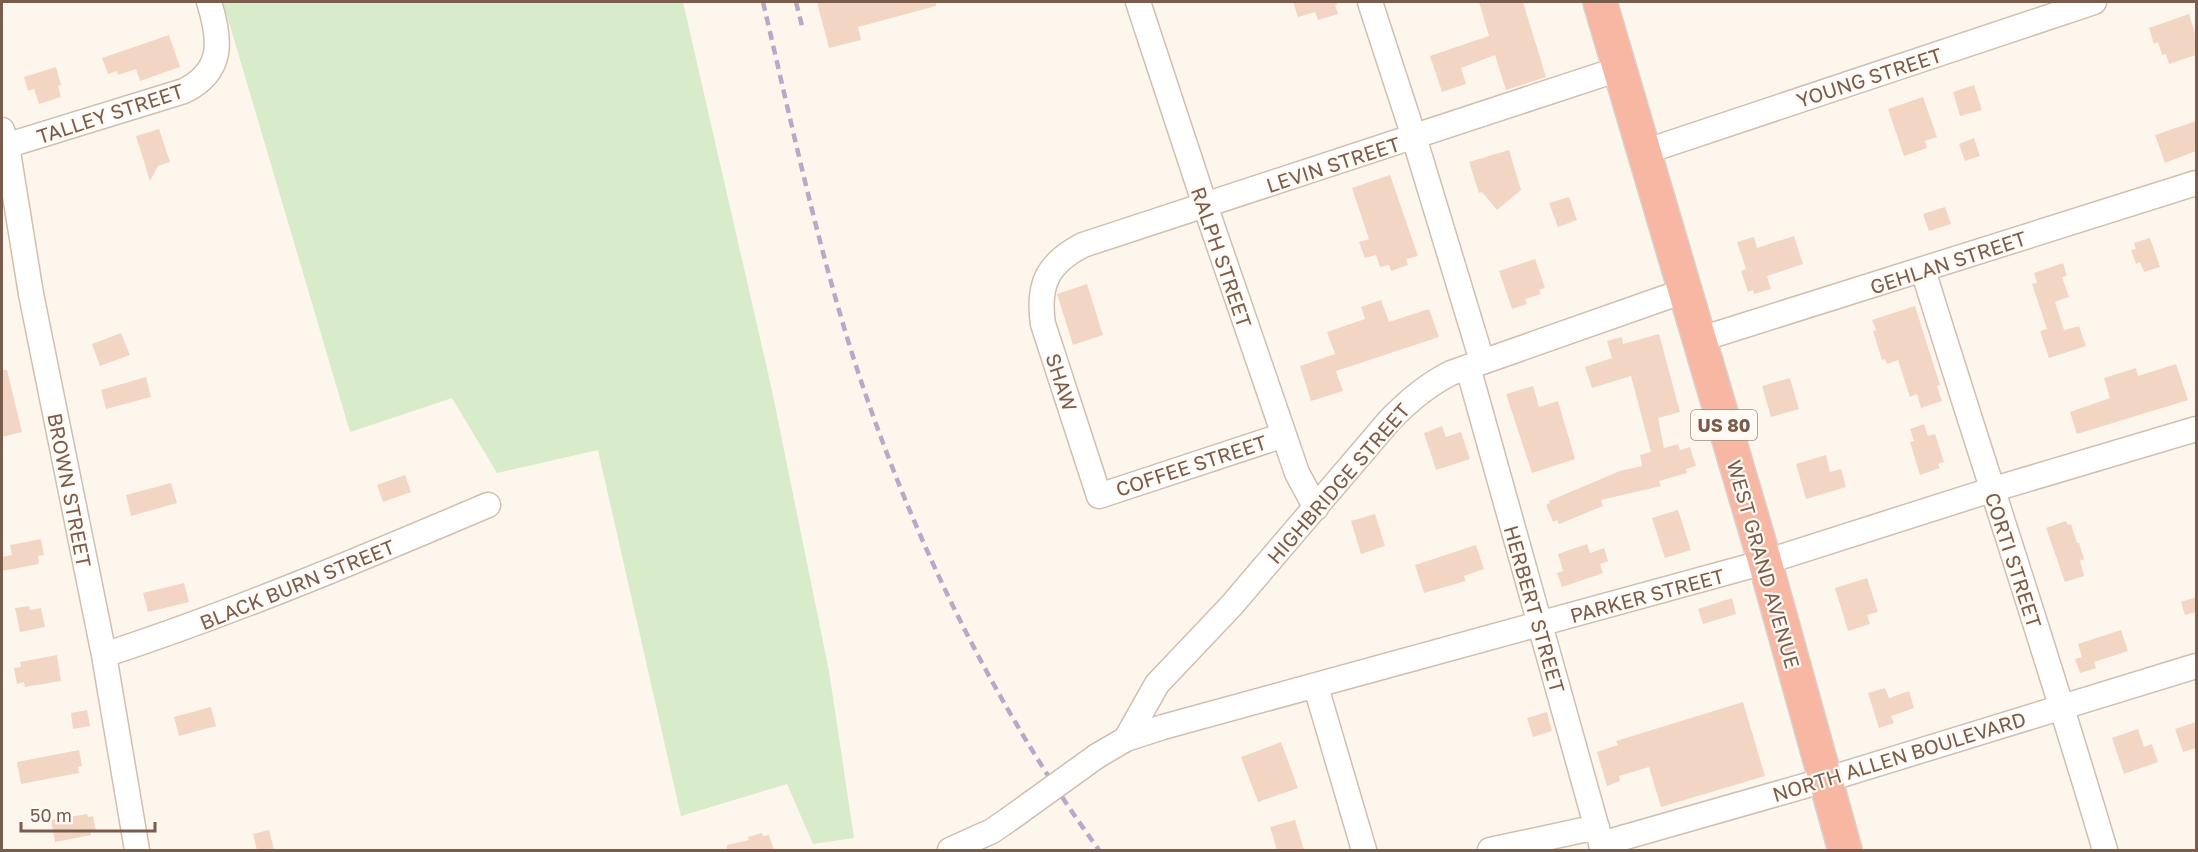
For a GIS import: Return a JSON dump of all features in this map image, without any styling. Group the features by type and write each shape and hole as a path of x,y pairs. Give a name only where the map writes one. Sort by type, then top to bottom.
{"highway":[{"name":"WEST GRAND AVENUE","path":"1600,2 1765,562 1845,850"}],"street":[{"name":"TALLEY STREET","path":"3,141 184,91 196,85 213,68 216,53 217,32 209,2"},
{"name":"RALPH STREET","path":"1138,2 1204,205 1297,472 1316,508"},
{"name":"HERBERT STREET","path":"1370,2 1414,137 1475,364 1539,624 1600,840"},
{"name":"YOUNG STREET","path":"1644,152 2094,2"},
{"name":"LEVIN STREET","path":"1052,268 1066,254 1083,245 1619,69"},
{"name":"BROWN STREET","path":"3,141 31,294 104,655 137,850"},
{"name":"GEHLAN STREET","path":"1698,340 2196,183"},
{"name":"SHAW","path":"1052,268 1043,285 1040,304 1043,324 1099,496"},
{"name":"CORTI STREET","path":"1923,270 1991,490 2063,706 2105,850"},
{"name":"HIGHBRIDGE STREET","path":"1126,739 1157,684 1231,606 1389,421 1403,406 1434,381 1475,364 1684,291"},
{"name":"PARKER STREET","path":"950,850 975,845 1097,756 1126,739 1765,562 1991,490 2196,429"},
{"name":"COFFEE STREET","path":"1099,496 1284,435"},
{"name":"BLACK BURN STREET","path":"104,655 204,622 488,506"},
{"name":"NORTH ALLEN BOULEVARD","path":"1490,850 1600,840 1825,780 2196,666"},
{"path":"1316,687 1364,850"}],"green space":[{"path":"223,2 683,2 771,386 829,671 854,838 813,844 787,784 681,816 598,450 497,473 452,398 350,432"}],"building":[{"path":"817,2 936,2 936,6 858,27 861,40 829,48"},
{"path":"1293,2 1337,2 1338,4 1335,5 1338,14 1318,20 1315,12 1298,17"},
{"path":"1479,2 1523,2 1546,77 1506,90 1495,55 1461,68 1466,84 1442,92 1430,56 1489,36"},
{"path":"2189,14 2196,37 2196,55 2169,64 2166,54 2162,55 2158,42 2154,44 2149,28"},
{"path":"169,35 180,67 140,81 136,69 118,75 117,71 108,74 102,58"},
{"path":"56,67 61,85 58,86 61,97 39,104 34,89 28,91 24,77"},
{"path":"1974,85 1982,110 1960,116 1953,92"},
{"path":"1923,97 1937,137 1925,141 1927,148 1904,156 1888,109"},
{"path":"2196,121 2196,151 2165,163 2155,135"},
{"path":"159,129 170,162 158,166 150,181 136,136"},
{"path":"1974,138 1980,156 1965,161 1959,144"},
{"path":"1509,150 1521,190 1497,210 1482,192 1479,193 1469,162"},
{"path":"1390,175 1418,256 1406,259 1408,265 1391,271 1389,265 1380,267 1376,255 1365,258 1359,242 1369,239 1352,188"},
{"path":"1569,197 1577,220 1558,227 1549,203"},
{"path":"1945,207 1951,224 1929,231 1923,214"},
{"path":"1794,236 1803,264 1767,276 1771,289 1754,294 1753,290 1748,292 1741,271 1746,269 1737,242 1754,237 1757,248"},
{"path":"2150,238 2160,267 2144,272 2140,262 2136,264 2131,250 2136,249 2134,243"},
{"path":"1535,259 1545,288 1539,290 1541,294 1525,299 1527,304 1512,309 1499,271"},
{"path":"2063,263 2067,276 2062,277 2069,297 2055,302 2064,330 2079,326 2086,346 2049,358 2040,331 2047,329 2032,284 2037,283 2034,273"},
{"path":"1087,284 1103,335 1073,345 1057,294"},
{"path":"1381,300 1389,322 1429,309 1439,337 1336,371 1343,391 1311,401 1300,366 1335,354 1327,332 1365,319 1361,307"},
{"path":"1915,306 1940,385 1937,386 1942,401 1921,408 1917,394 1910,397 1898,360 1887,364 1885,359 1882,360 1872,320"},
{"path":"121,333 130,355 100,366 92,344"},
{"path":"1659,334 1680,412 1658,418 1664,448 1678,444 1680,450 1690,447 1696,466 1686,469 1687,473 1659,481 1661,486 1601,500 1603,506 1559,524 1557,520 1553,522 1546,505 1550,503 1549,501 1620,471 1642,466 1640,455 1651,452 1631,376 1592,388 1585,367 1612,358 1607,341 1622,337 1623,344"},
{"path":"2176,364 2188,400 2077,434 2070,412 2110,398 2104,378 2136,368 2138,376"},
{"path":"2,370 7,370 22,432 2,437"},
{"path":"146,377 151,397 106,409 101,390"},
{"path":"1790,378 1799,409 1771,417 1762,386"},
{"path":"1533,386 1539,407 1558,401 1575,459 1532,473 1506,394"},
{"path":"1924,424 1928,436 1935,434 1944,462 1938,464 1940,468 1920,475 1910,442 1914,441 1910,429"},
{"path":"1442,426 1446,437 1461,432 1470,459 1436,470 1424,433"},
{"path":"1826,455 1830,472 1841,469 1846,487 1806,499 1796,464"},
{"path":"405,475 411,492 383,502 377,485"},
{"path":"171,483 177,503 131,516 126,495"},
{"path":"1678,510 1691,550 1665,558 1652,518"},
{"path":"1375,514 1385,546 1361,554 1351,521"},
{"path":"2066,521 2068,525 2071,524 2077,543 2079,543 2084,559 2080,561 2084,576 2065,582 2046,528"},
{"path":"41,539 44,555 38,556 39,564 2,571 2,557 12,555 10,545"},
{"path":"1587,544 1590,553 1604,548 1608,561 1600,564 1603,573 1562,587 1557,573 1563,571 1558,554"},
{"path":"1476,545 1484,569 1464,576 1466,581 1424,593 1415,565"},
{"path":"1867,578 1878,612 1867,615 1870,624 1848,631 1835,588"},
{"path":"184,583 189,602 148,612 143,593"},
{"path":"2196,597 2196,612 2185,615 2181,602"},
{"path":"1732,598 1736,614 1703,624 1698,609"},
{"path":"29,606 30,610 41,608 45,627 20,632 15,608"},
{"path":"2121,630 2128,651 2094,662 2096,668 2080,673 2075,659 2082,657 2078,644"},
{"path":"57,655 61,681 25,687 24,682 17,684 14,668 21,667 20,662"},
{"path":"1885,688 1889,698 1909,691 1914,708 1891,716 1894,723 1879,728 1868,693"},
{"path":"1743,702 1765,776 1661,807 1649,767 1619,776 1620,781 1607,786 1597,752 1618,745 1616,741"},
{"path":"211,707 216,726 179,736 174,717"},
{"path":"87,710 90,726 73,729 71,713"},
{"path":"1547,712 1552,731 1533,737 1527,718"},
{"path":"2196,722 2196,748 2183,752 2175,729"},
{"path":"2138,729 2144,747 2152,744 2158,762 2124,774 2112,738"},
{"path":"1281,742 1298,788 1258,802 1241,757"},
{"path":"79,750 82,766 78,767 79,773 21,784 17,762"},
{"path":"87,814 88,817 93,816 96,831 91,832 91,835 55,842 51,820"},
{"path":"1295,820 1304,850 1277,850 1270,827"},
{"path":"269,830 274,849 257,850 253,834"},
{"path":"762,833 763,836 769,835 774,850 727,850 727,845 749,840 748,837"}],"railway":[{"path":"763,2 825,262 872,414 897,479 924,545 987,671 1022,733 1099,850"},
{"path":"796,2 803,30"}]}
